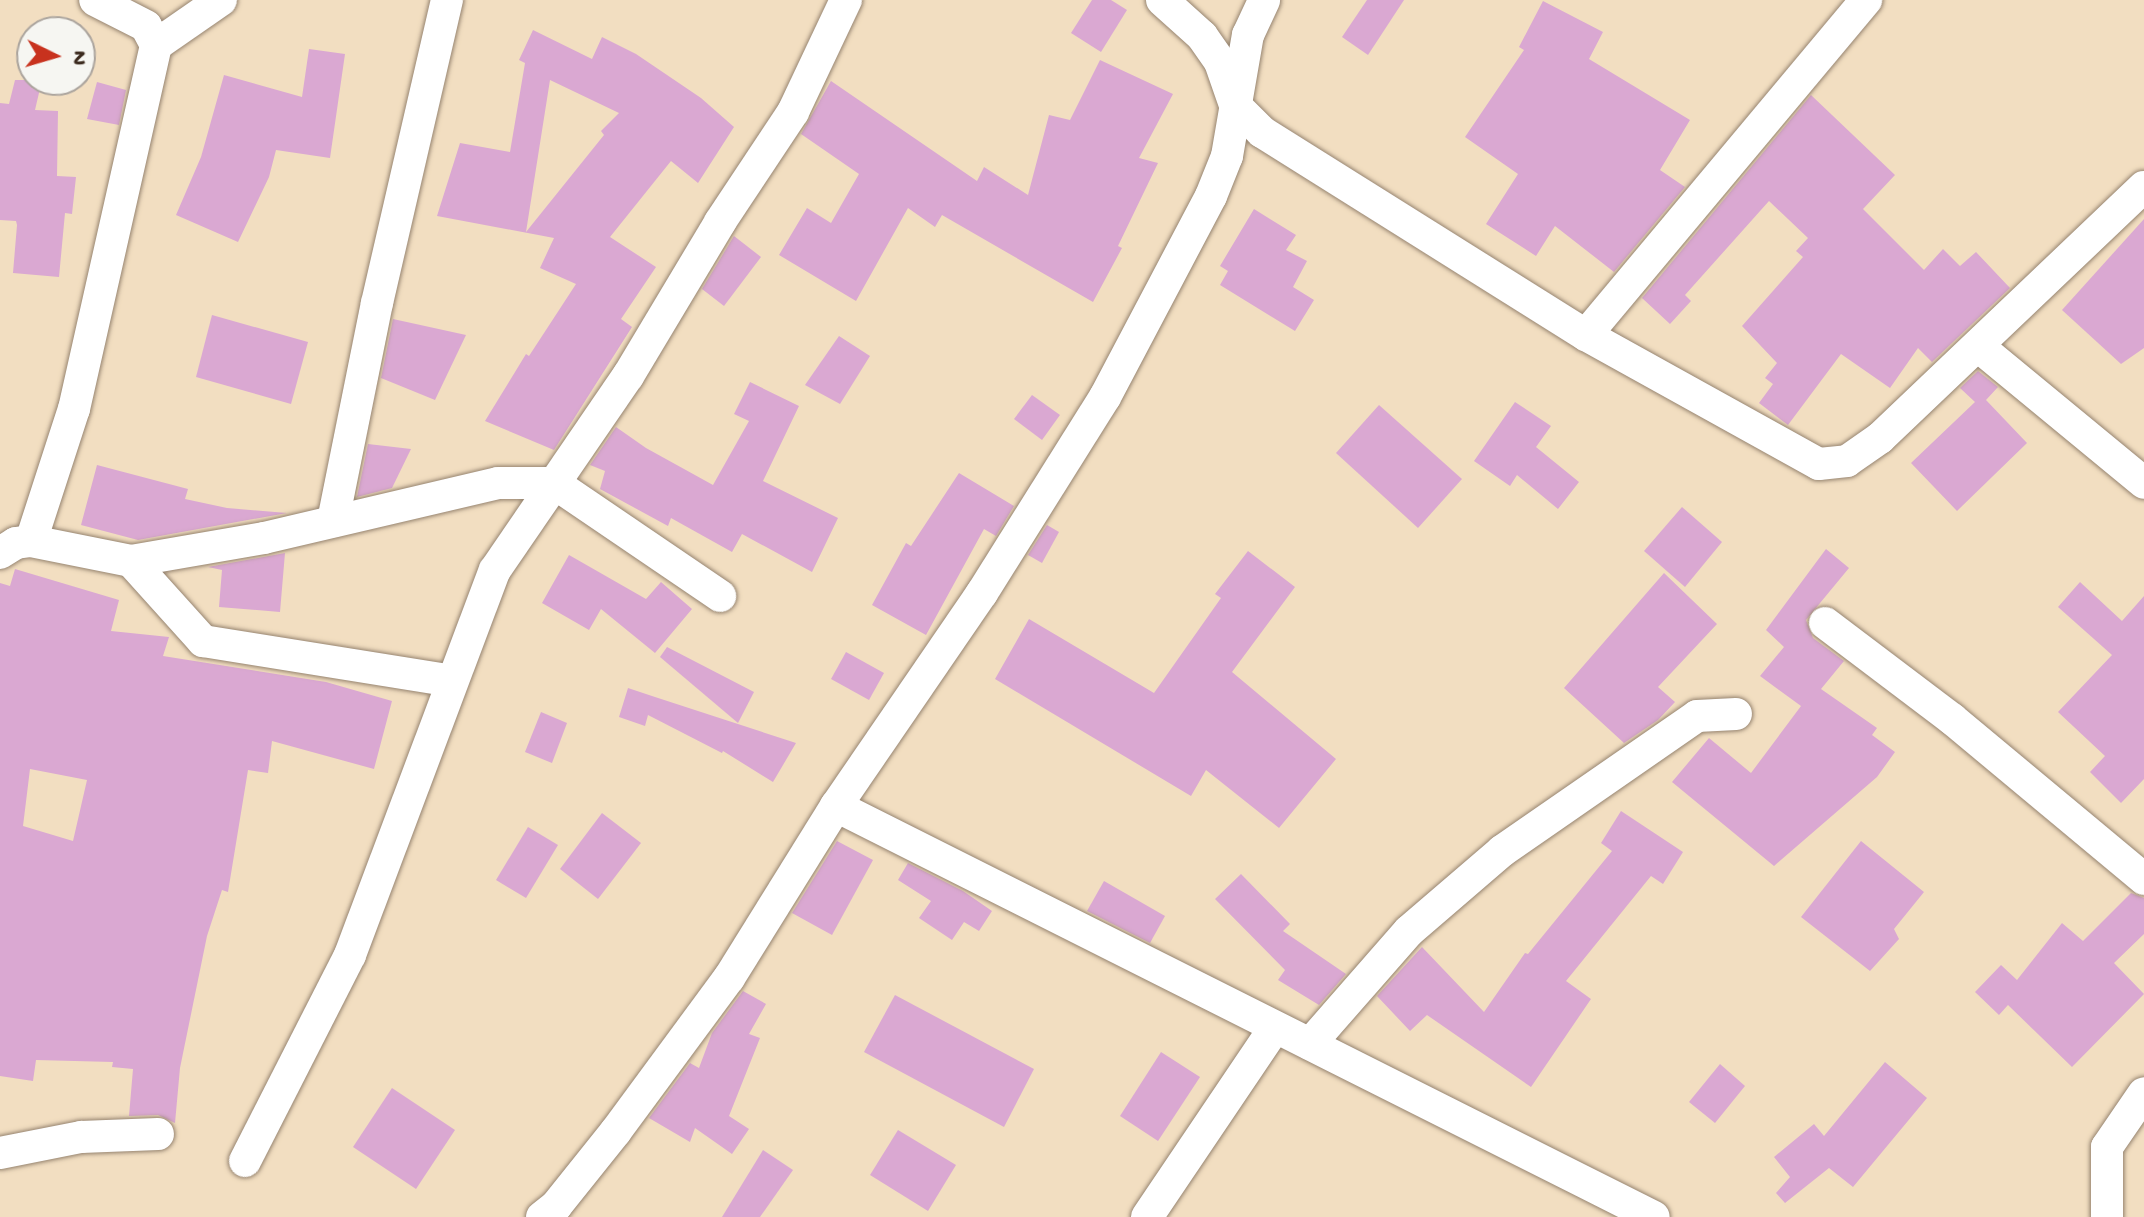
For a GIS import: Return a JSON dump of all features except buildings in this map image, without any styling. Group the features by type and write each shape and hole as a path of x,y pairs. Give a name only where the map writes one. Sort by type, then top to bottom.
{"street":[{"path":"31,541 74,409 156,45 146,26 95,0"},
{"path":"156,45 221,0"},
{"path":"333,521 377,303 447,0"},
{"path":"245,1161 350,955 495,570 628,376 720,222 793,112 846,0"},
{"path":"1162,0 1202,36 1220,62 1235,105 1262,132 1586,335 1819,464 1847,461 1880,438 2144,187"},
{"path":"558,1213 729,978 836,806 982,593 1105,397 1211,196 1227,156 1248,35 1264,0"},
{"path":"1586,335 1866,0"},
{"path":"1978,346 2144,483"},
{"path":"0,553 16,543 31,541 131,561 264,538 498,483 554,483 720,596"},
{"path":"131,561 203,641 452,681"},
{"path":"1825,623 1952,719 2144,879"},
{"path":"1310,1044 1409,931 1502,851 1697,716 1736,714"},
{"path":"836,806 1654,1217"},
{"path":"1147,1217 1275,1027"},
{"path":"2107,1217 2107,1147 2144,1093"},
{"path":"0,1153 81,1137 158,1134"}]}
